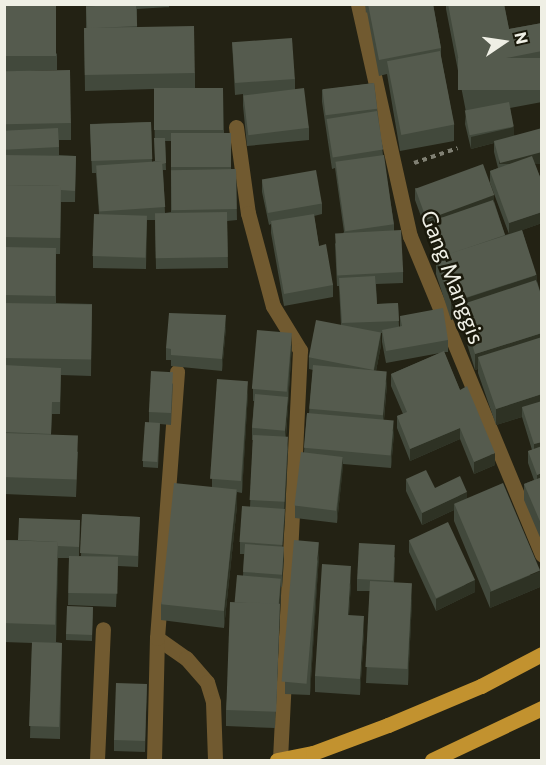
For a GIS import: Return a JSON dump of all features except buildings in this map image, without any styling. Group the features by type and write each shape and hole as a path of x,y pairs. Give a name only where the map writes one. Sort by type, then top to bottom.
{"main road":[{"path":"279,760 313,753 388,725 481,686 542,654"},
{"path":"432,760 542,708"}],"street":[{"name":"Gang Manggis","path":"358,4 410,236 542,555"},
{"path":"236,127 248,213 273,306 300,350 279,760"},
{"path":"154,760 157,638 177,372"},
{"path":"98,760 103,628"},
{"path":"157,638 186,657 207,682 213,702 215,760"}],"path":[{"path":"396,180 410,166 458,148"}]}
